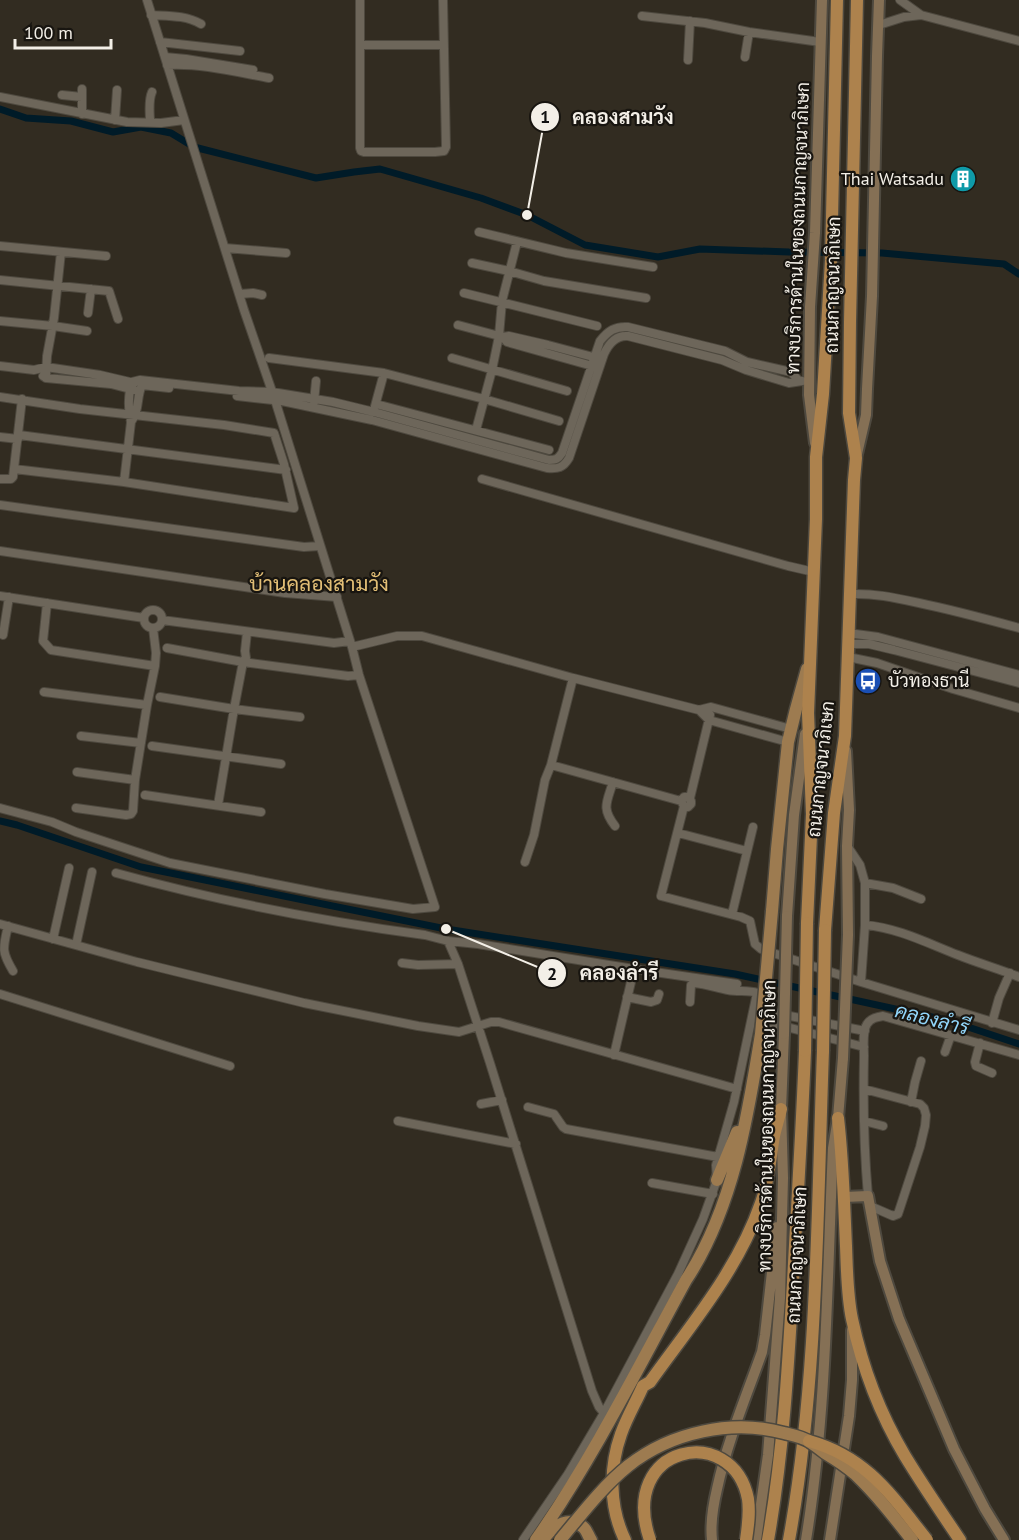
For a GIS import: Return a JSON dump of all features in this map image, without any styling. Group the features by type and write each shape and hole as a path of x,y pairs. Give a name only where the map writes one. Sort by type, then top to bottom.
{"highway":[{"name":"ถนนกาญจนาภิเษก","path":"768,1540 784,1428 805,1051 812,814 808,713 816,519 816,457 823,394 831,260 837,0"},
{"name":"ถนนกาญจนาภิเษก","path":"789,1540 801,1452 810,1352 816,1252 825,930 834,813 845,736 856,458 849,412 857,0"},
{"path":"626,1540 617,1518 612,1495 615,1454 621,1433 643,1386 650,1382 708,1301 752,1227 768,1180 774,1135 781,1109"},
{"path":"838,1118 852,1318 867,1371 878,1401 904,1455 960,1540"},
{"path":"809,1441 832,1448 867,1470 887,1490 927,1540"},
{"path":"650,1540 646,1528 644,1503 645,1491 651,1479 658,1468 668,1460 688,1453 701,1453 726,1462 744,1487 749,1508 746,1540"}],"main road":[{"name":"ทางบริการด้านในของถนนกาญจนาภิเษก","path":"816,457 809,394 804,381 815,233 822,0"},
{"path":"856,458 866,406 879,0"},
{"path":"643,1386 643,1377 662,1336 684,1298 717,1220 734,1169 751,1098 761,1034 788,742 810,662"},
{"name":"ทางบริการด้านในของถนนกาญจนาภิเษก","path":"756,1540 768,1455 781,1287 783,1178 781,1109 787,916 794,815 808,713"},
{"path":"806,1540 816,1459 824,1353 833,1148 843,1058 849,935 847,846 849,810 845,736"},
{"path":"717,1180 751,1098"},
{"path":"844,1197 869,1201 880,1260 907,1338 954,1449 1004,1540"},
{"path":"712,1540 712,1513 722,1468 762,1352 775,1239 782,1203"},
{"path":"536,1540 594,1449 697,1263"},
{"path":"830,1540 849,1416 852,1380 852,1318"},
{"path":"560,1540 616,1476 643,1455 678,1438 708,1431 741,1428 775,1431 809,1441 862,1480 912,1540"},
{"path":"543,1540 555,1526 565,1523 580,1525 586,1530 591,1540"}],"street":[{"path":"0,808 52,822 170,863 412,909 435,907 359,675 274,396 194,154 147,0"},
{"path":"360,0 360,148 364,152 444,151 446,147 443,0"},
{"path":"900,0 921,15 1019,41"},
{"path":"151,15 187,18 201,24"},
{"path":"879,25 904,17 921,15"},
{"path":"642,16 690,21 820,42"},
{"path":"687,60 690,21"},
{"path":"745,57 749,32"},
{"path":"160,42 240,51"},
{"path":"360,45 444,45"},
{"path":"166,61 186,59 253,69"},
{"path":"166,61 269,78"},
{"path":"115,120 117,90"},
{"path":"62,95 82,93 82,114"},
{"path":"150,122 153,93"},
{"path":"0,97 127,122 184,120"},
{"path":"479,232 566,253 653,267"},
{"path":"476,430 501,337 502,301 517,242"},
{"path":"0,246 106,256"},
{"path":"225,248 286,253"},
{"path":"46,378 61,252"},
{"path":"472,263 544,281 646,298"},
{"path":"0,280 109,291 118,320"},
{"path":"88,313 91,289"},
{"path":"464,292 597,326"},
{"path":"240,294 262,295"},
{"path":"0,321 87,331"},
{"path":"458,325 501,337 507,342 597,363"},
{"path":"374,412 547,468 558,469 565,465 569,458 597,363 600,340 613,329 628,327 725,351 747,362 791,372 804,381"},
{"path":"597,363 608,346 622,336 711,357 789,383 804,381"},
{"path":"711,357 713,348"},
{"path":"269,358 384,373 559,421"},
{"path":"452,358 567,391"},
{"path":"0,366 34,370 46,367 140,388 274,396"},
{"path":"769,377 771,368"},
{"path":"34,370 46,378 111,381"},
{"path":"374,412 384,373"},
{"path":"131,385 140,380 274,396 476,430 549,450"},
{"path":"314,403 316,381"},
{"path":"131,385 132,417"},
{"path":"124,482 132,417 140,388"},
{"path":"0,397 132,417 224,425 274,433 286,470 294,508 124,482 14,469"},
{"path":"0,479 11,479 14,469 22,399"},
{"path":"0,437 128,449 286,470"},
{"path":"482,479 814,572"},
{"path":"0,505 304,547 320,546"},
{"path":"0,551 285,593 337,597"},
{"path":"850,594 867,593 887,596 1019,628"},
{"path":"3,635 4,597 144,618"},
{"path":"47,603 43,641 51,650 155,666"},
{"path":"156,610 162,616 159,626 153,628 146,625 144,618 149,611 156,610"},
{"path":"162,620 334,643 351,644 397,636 422,636 699,710 711,707 790,729"},
{"path":"76,808 126,815 133,811 135,780 155,666 153,628"},
{"path":"218,805 234,709 243,662 246,658 247,632"},
{"path":"848,638 878,637 1019,675"},
{"path":"848,638 1019,683"},
{"path":"167,648 243,662 348,676 359,675"},
{"path":"848,657 877,663 953,689 1019,708"},
{"path":"525,862 534,835 545,780 551,765 573,678"},
{"path":"44,692 147,705"},
{"path":"160,697 300,717"},
{"path":"711,707 661,896 732,914 750,921 755,944 771,953 1019,1030"},
{"path":"699,710 709,720 788,742"},
{"path":"742,729 745,716"},
{"path":"81,736 141,743"},
{"path":"152,746 280,764"},
{"path":"551,765 685,802"},
{"path":"77,772 135,780"},
{"path":"613,782 606,812 615,826"},
{"path":"145,795 261,812"},
{"path":"732,914 753,827"},
{"path":"678,834 747,851"},
{"path":"847,846 860,865 865,883 867,984"},
{"path":"53,939 69,868"},
{"path":"76,945 92,872"},
{"path":"116,873 282,912 425,934 448,941 737,984"},
{"path":"865,883 893,888 921,899"},
{"path":"13,971 4,954 4,925 154,966 304,1003 418,1026 451,1032 465,1031 491,1022 499,1022 737,1089"},
{"path":"865,925 879,926 924,940 1019,977"},
{"path":"448,941 458,964 497,1101 516,1144 592,1390 604,1413"},
{"path":"402,963 458,964"},
{"path":"614,1055 634,969"},
{"path":"992,1023 1010,973"},
{"path":"524,1540 604,1413 678,1274 713,1194 717,1180 716,1165 737,1089 757,995 756,992 729,991 694,983 691,985 690,1002"},
{"path":"0,994 230,1066"},
{"path":"627,997 651,1002 657,1000 659,994"},
{"path":"755,1009 865,1031"},
{"path":"864,1089 922,1106 926,1115 921,1147 900,1211 893,1216 869,1201 864,1121 864,1089 864,1047 868,1022 883,1016 1019,1055"},
{"path":"753,1018 864,1047"},
{"path":"945,1052 951,1035"},
{"path":"980,1043 976,1066 992,1073"},
{"path":"911,1102 921,1061"},
{"path":"481,1104 497,1101"},
{"path":"528,1107 554,1114 561,1125 566,1128 718,1157"},
{"path":"398,1121 516,1144"},
{"path":"864,1121 883,1126"},
{"path":"652,1183 713,1194"}],"waterway":[{"path":"0,109 26,118 71,121 113,132 141,127 171,133 194,147 316,178 380,169 481,198 527,215 585,245 658,257 700,249 882,253 1004,264 1019,274"},
{"name":"คลองลำรี","path":"0,821 141,867 446,929 735,974 950,1021 1019,1044"}],"place":[{"name":"Thai Watsadu","path":"963,179"},
{"name":"คลองสามวัง","path":"527,215"},
{"name":"บัวทองธานี","path":"868,681"},
{"name":"คลองลำรี","path":"446,929"}],"district":[{"name":"บ้านคลองสามวัง","path":"319,584"}]}
